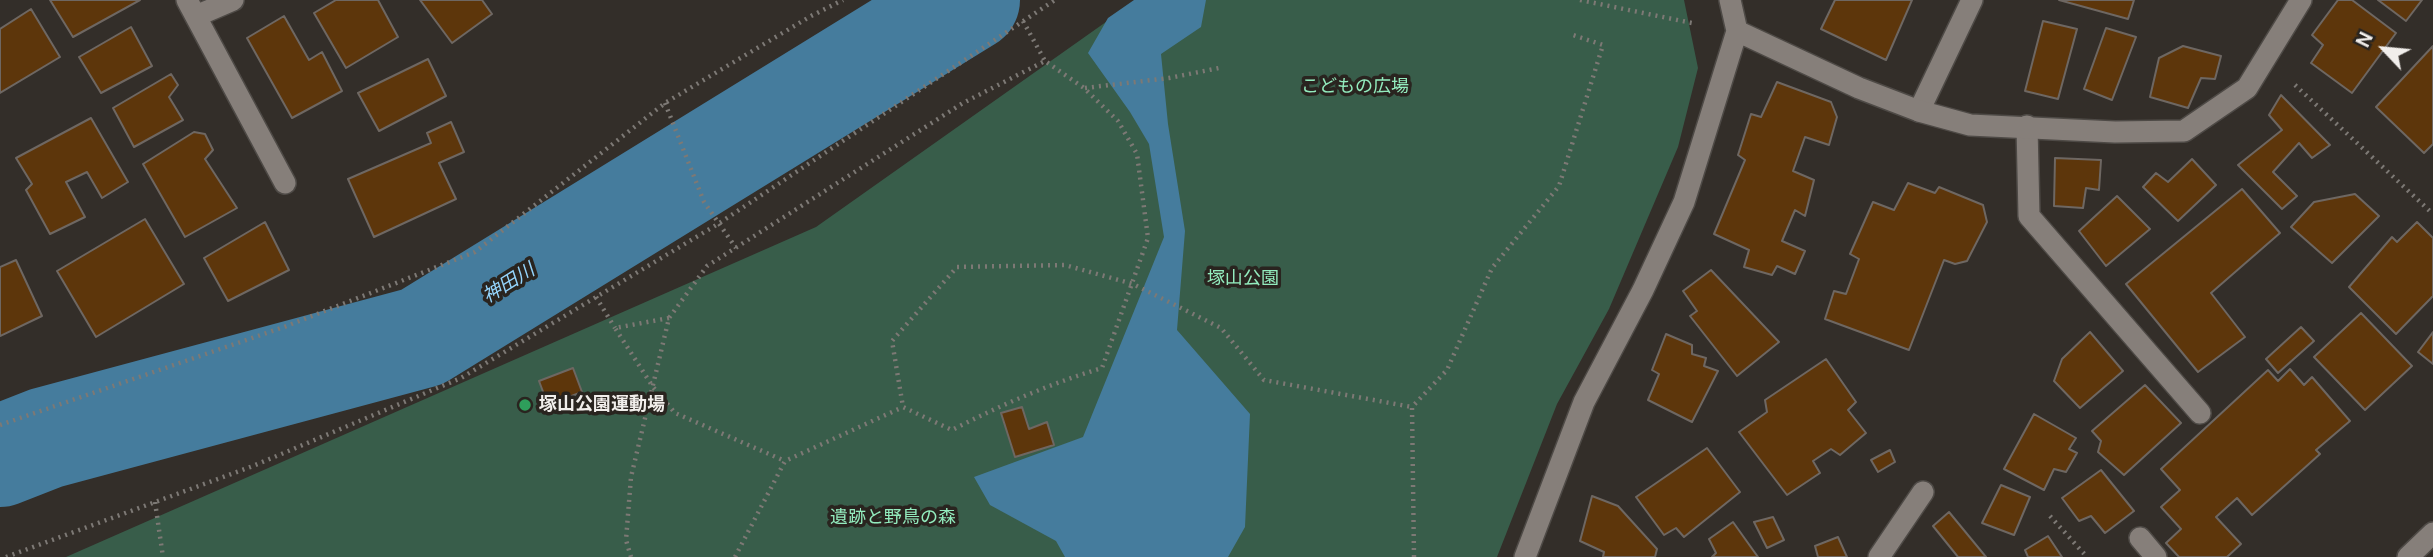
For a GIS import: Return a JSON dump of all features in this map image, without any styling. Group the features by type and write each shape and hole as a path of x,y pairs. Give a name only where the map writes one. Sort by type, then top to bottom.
{"street":[{"path":"233,0 192,8 285,183"},
{"path":"1525,557 1584,402 1643,290 1684,202 1737,32 1730,0"},
{"path":"1919,111 1972,0"},
{"path":"1737,32 1859,88 1919,111 1970,125 2115,132 2184,131 2247,89 2301,0"},
{"path":"2027,126 2029,216 2200,413"},
{"path":"1879,557 1923,492"},
{"path":"2408,557 2433,533"},
{"path":"2140,538 2156,557"}],"path":[{"path":"0,425 284,327 475,252 665,103 811,16 843,0"},
{"path":"6,557 253,466 461,378 718,224 1055,0"},
{"path":"1580,0 1737,32"},
{"path":"735,557 785,461 903,407 952,430 1001,405 1058,381 1102,368 1149,238 1137,153 1118,121 1084,88 1045,61 1023,21"},
{"path":"1414,557 1412,407 1447,370 1492,268 1559,186 1603,45 1573,35"},
{"path":"2266,58 2433,214"},
{"path":"631,557 626,540 631,477 669,318 707,266 963,103 1045,61"},
{"path":"1084,88 1169,78 1219,68"},
{"path":"665,103 704,202 736,248"},
{"path":"903,407 892,341 957,267 1065,265 1133,284 1221,328 1264,380 1412,407"},
{"path":"596,297 653,387 675,413 785,461"},
{"path":"615,328 669,318"},
{"path":"155,502 163,557"},
{"path":"2050,516 2087,557"}],"green space":[{"name":"塚山公園","path":"1137,0 1684,0 1698,68 1678,147 1609,309 1557,404 1497,557 66,557 816,227"}],"water":[{"path":"1134,0 1206,0 1201,27 1161,54 1168,124 1185,231 1177,330 1250,414 1245,527 1228,557 1065,557 1056,541 990,505 974,477 1083,437 1164,237 1149,144 1088,53 1108,18"}],"building":[{"path":"50,0 140,0 73,37"},
{"path":"336,0 378,0 398,37 346,68 314,13"},
{"path":"420,0 482,0 492,14 452,43"},
{"path":"1835,0 1912,0 1886,60 1821,29"},
{"path":"2059,0 2134,0 2128,19"},
{"path":"2338,0 2352,0 2396,33 2352,93 2311,63 2323,45 2312,35"},
{"path":"2378,0 2422,0 2406,21"},
{"path":"31,9 60,57 0,93 0,29"},
{"path":"284,16 309,60 322,52 342,91 292,118 247,38"},
{"path":"2043,21 2077,29 2058,99 2025,91"},
{"path":"131,27 152,66 101,93 79,57"},
{"path":"2106,28 2136,37 2112,100 2084,89"},
{"path":"2183,46 2221,56 2215,79 2201,78 2188,108 2150,97 2159,58"},
{"path":"2433,46 2433,144 2424,153 2376,107"},
{"path":"428,59 446,96 379,131 358,93"},
{"path":"171,74 178,85 169,97 183,120 134,147 113,108"},
{"path":"1777,82 1831,102 1837,117 1829,145 1805,137 1793,171 1814,180 1805,216 1795,210 1782,241 1805,251 1795,274 1777,266 1772,275 1744,267 1749,250 1714,234 1745,160 1738,155 1751,114 1761,117"},
{"path":"2281,95 2330,145 2312,158 2299,143 2273,172 2297,196 2282,209 2238,165 2282,130 2269,115"},
{"path":"91,118 128,182 102,198 87,172 66,182 85,217 50,234 26,190 32,184 16,158"},
{"path":"451,122 464,152 439,163 456,199 374,237 348,179 431,143 427,133"},
{"path":"194,132 205,134 213,150 205,159 237,208 185,237 143,164"},
{"path":"2055,158 2101,160 2099,190 2086,188 2083,208 2054,206"},
{"path":"2192,159 2216,185 2178,221 2143,187 2156,173 2168,182"},
{"path":"1908,183 1935,193 1939,187 1983,205 1987,222 1967,261 1955,264 1944,260 1909,350 1825,319 1834,291 1846,294 1859,259 1850,254 1873,202 1894,210"},
{"path":"2242,189 2280,233 2211,293 2245,337 2198,372 2126,284"},
{"path":"2355,194 2379,216 2332,263 2291,227 2314,202"},
{"path":"2117,196 2150,229 2106,266 2079,231"},
{"path":"145,219 184,284 96,337 57,271"},
{"path":"265,222 289,270 228,301 204,258"},
{"path":"2417,222 2433,238 2433,296 2396,334 2349,287 2392,237 2397,242"},
{"path":"16,260 42,316 0,336 0,267"},
{"path":"1711,270 1779,342 1737,376 1690,316 1697,311 1683,291"},
{"path":"2361,313 2412,366 2365,410 2314,357"},
{"path":"2301,327 2314,341 2278,373 2266,359"},
{"path":"2090,332 2123,371 2080,408 2054,381 2062,359"},
{"path":"2433,332 2433,364 2418,352"},
{"path":"1666,334 1692,345 1692,354 1706,358 1704,366 1718,371 1692,422 1648,400 1659,374 1652,370"},
{"path":"1826,359 1856,402 1848,410 1866,433 1840,455 1831,449 1813,461 1820,473 1787,495 1739,432 1767,412 1765,400"},
{"path":"573,368 582,392 548,405 539,381"},
{"path":"2290,369 2304,385 2312,377 2350,421 2316,450 2320,454 2252,515 2237,498 2216,517 2241,544 2227,557 2179,557 2166,543 2181,529 2161,507 2180,490 2161,469 2268,370 2278,381"},
{"path":"2145,385 2181,423 2124,475 2098,452 2101,441 2092,431"},
{"path":"1022,407 1029,429 1047,422 1054,445 1015,457 1001,413"},
{"path":"2034,414 2076,438 2069,449 2077,453 2066,472 2054,469 2044,490 2004,469"},
{"path":"1707,448 1740,492 1684,537 1676,528 1664,535 1636,497"},
{"path":"1890,450 1895,462 1878,472 1871,460"},
{"path":"2101,470 2134,511 2105,533 2091,516 2079,521 2062,498"},
{"path":"2001,485 2030,497 2014,535 1982,523"},
{"path":"1592,496 1618,506 1657,549 1655,557 1603,557 1604,552 1580,541"},
{"path":"1949,512 1986,557 1958,557 1933,526"},
{"path":"1773,517 1784,540 1767,548 1754,522"},
{"path":"1733,522 1758,557 1712,557 1716,553 1709,539"},
{"path":"2048,536 2062,557 2028,557 2025,550"},
{"path":"1838,537 1847,557 1818,557 1815,546"}],"waterway":[{"name":"神田川","path":"0,456 46,438 422,337 969,0"}],"place":[{"name":"塚山公園運動場","path":"525,405"}],"park label":[{"name":"こどもの広場","path":"1355,87"},
{"name":"遺跡と野鳥の森","path":"893,518"}]}
